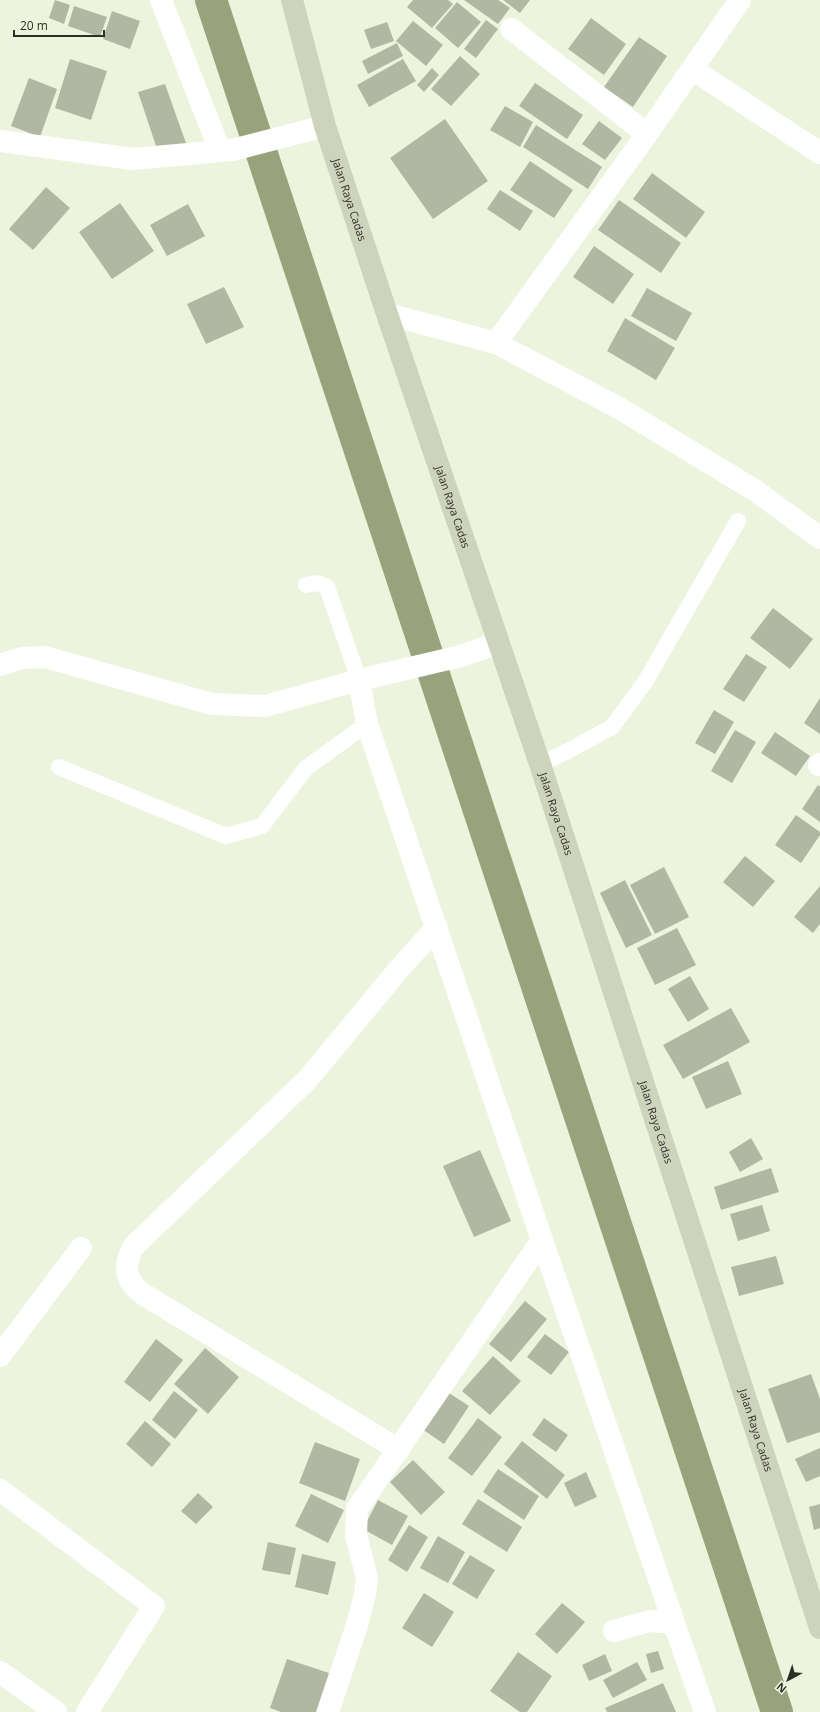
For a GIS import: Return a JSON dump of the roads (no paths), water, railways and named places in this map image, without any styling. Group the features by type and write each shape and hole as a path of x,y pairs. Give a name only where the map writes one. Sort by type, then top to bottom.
{"street":[{"path":"161,0 226,150"},
{"name":"Jalan Raya Cadas","path":"292,0 325,126 387,314 540,764 820,1628"},
{"path":"496,343 647,134 740,0"},
{"path":"511,29 647,134"},
{"path":"692,69 820,154"},
{"path":"0,141 133,159 226,150 325,126"},
{"path":"387,314 496,343 619,408 756,491 820,538"},
{"path":"0,665 22,658 45,657 212,704 265,706 359,680 461,656 498,643"},
{"path":"359,680 368,724 542,1240 705,1712"},
{"path":"399,1450 142,1294 130,1281 126,1267 128,1256 134,1246 307,1080 399,969 437,927"},
{"path":"328,1712 357,1625 365,1594 367,1578 356,1535 357,1509 542,1240"},
{"path":"0,1356 81,1248"},
{"path":"0,1490 154,1606 87,1712"},
{"path":"614,1631 650,1621 674,1623"},
{"path":"0,1672 56,1712"}],"lane":[{"path":"540,764 612,727 645,682 738,521"},
{"path":"306,585 317,583 327,586 359,680"},
{"path":"59,767 226,836 262,826 306,768 368,724"}],"waterway":[{"path":"211,0 777,1712"}]}
